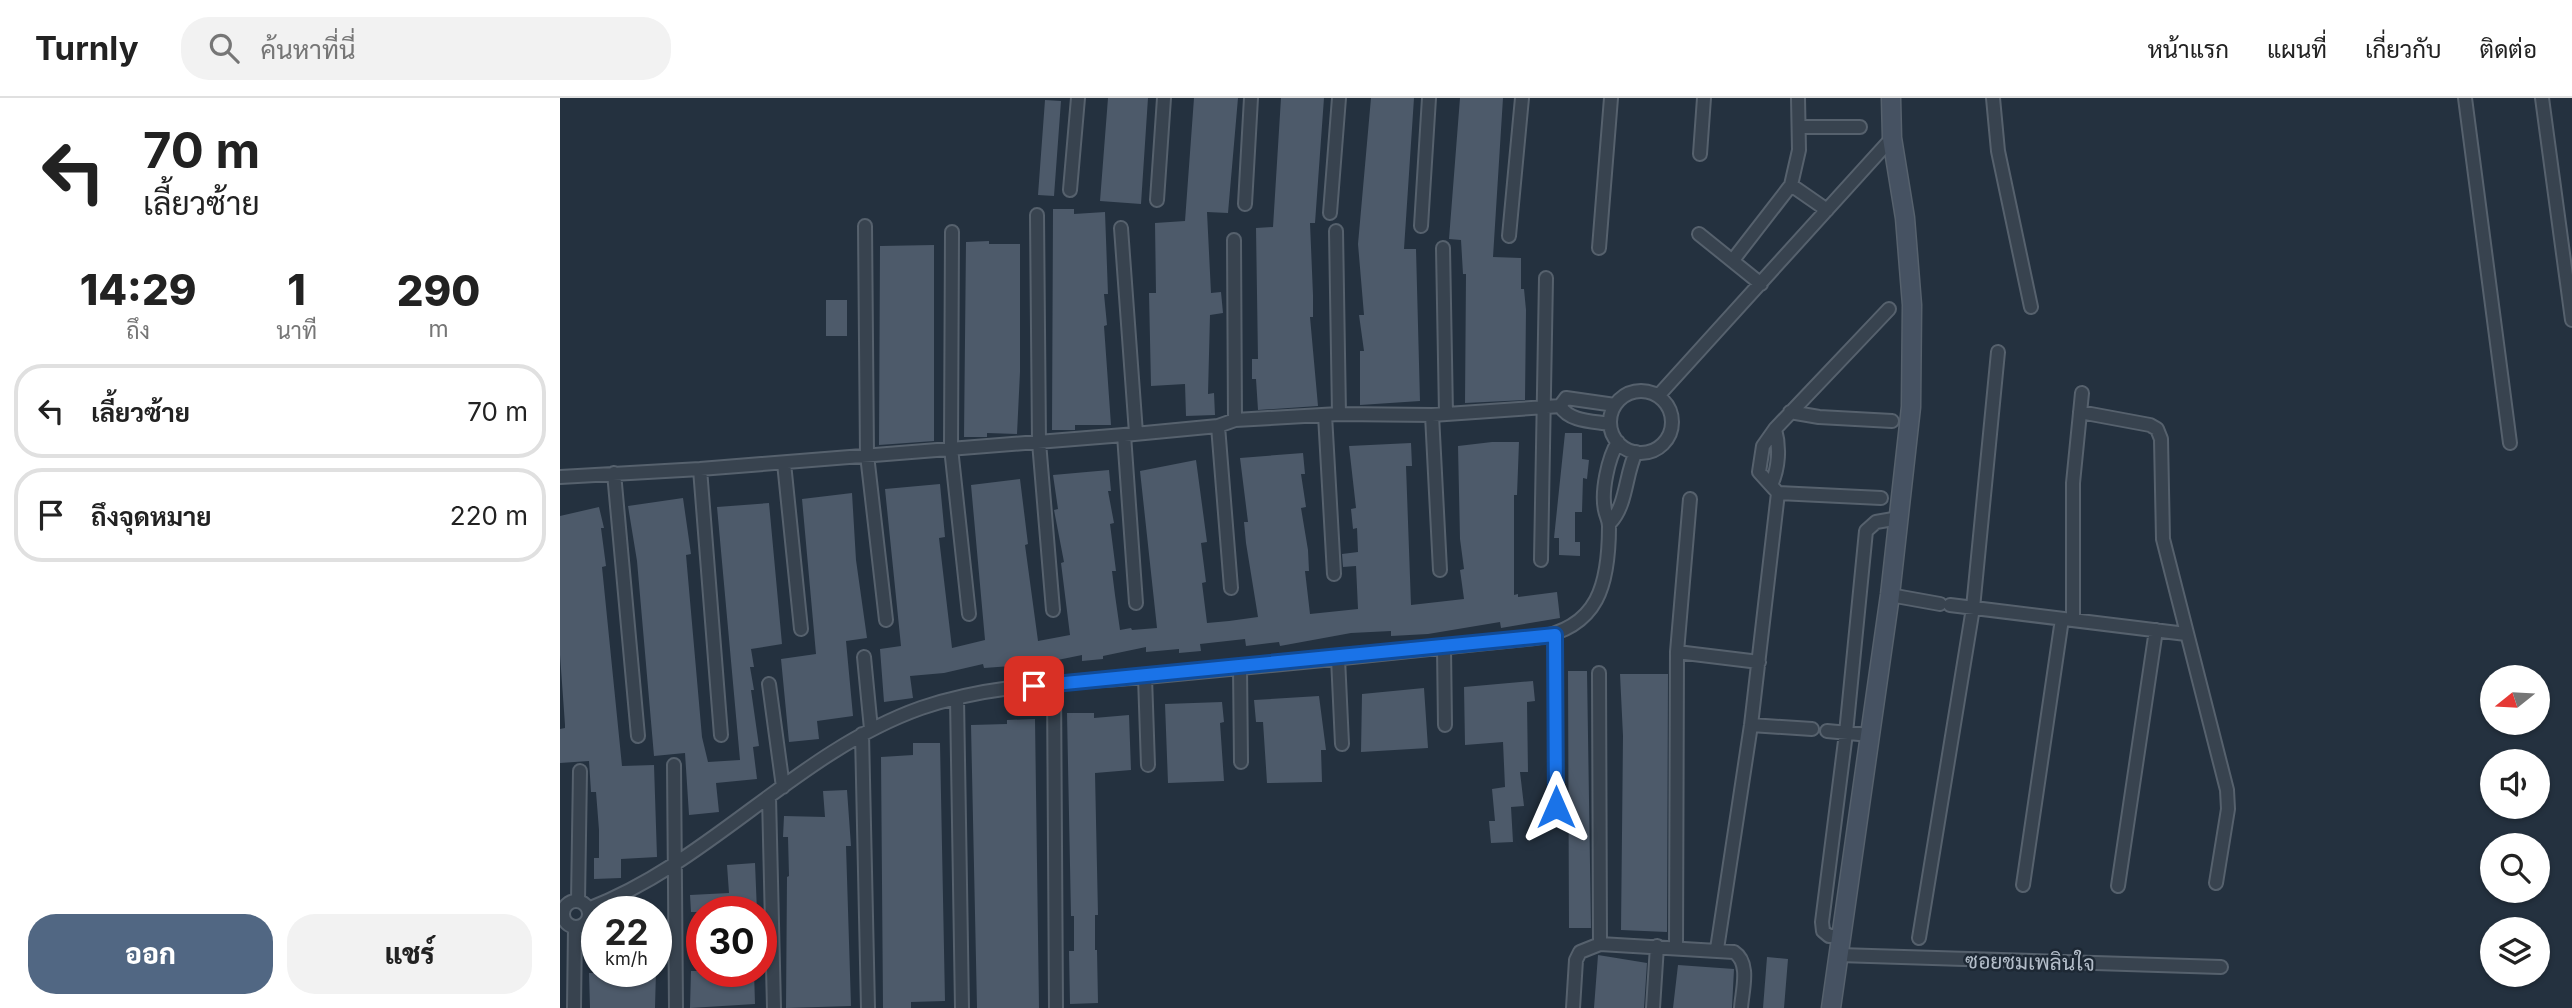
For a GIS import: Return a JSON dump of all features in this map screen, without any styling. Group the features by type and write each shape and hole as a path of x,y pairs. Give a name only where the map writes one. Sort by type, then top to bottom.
{"street":[{"path":"1070,190 1077,98"},
{"path":"1157,200 1164,98"},
{"path":"1245,204 1251,98"},
{"path":"1330,213 1339,98"},
{"path":"1421,226 1429,98"},
{"path":"1509,236 1522,98"},
{"path":"1599,248 1611,98"},
{"path":"1700,154 1704,98"},
{"path":"1733,260 1791,184 1799,150 1798,98"},
{"path":"1831,1008 1870,735 1897,597 1899,518 1911,407 1912,305 1905,218 1892,138 1891,98"},
{"path":"1993,98 1998,151 2031,307"},
{"path":"2465,98 2510,443"},
{"path":"2542,98 2572,320"},
{"path":"1800,127 1860,127"},
{"path":"1658,396 1892,138"},
{"path":"1791,184 1827,210"},
{"path":"1037,215 1039,442 1053,610"},
{"path":"865,226 867,455 886,620"},
{"path":"1121,228 1136,603"},
{"path":"1336,231 1339,414"},
{"path":"952,232 951,448 970,614"},
{"path":"1699,234 1761,284"},
{"path":"1234,240 1236,421"},
{"path":"1443,248 1446,414"},
{"path":"1541,560 1546,407 1546,278"},
{"path":"1881,498 1774,489 1762,478 1758,463 1763,446 1775,429 1889,309"},
{"path":"1919,938 1973,608 1998,352"},
{"path":"1639,391 1658,396 1671,412 1670,433 1656,449 1636,452 1618,442 1610,424 1615,405 1621,398 1639,391"},
{"path":"2023,885 2068,619 2073,484 2082,393"},
{"path":"560,477 784,463 1039,442 1218,426 1236,421 1339,414 1432,415 1560,406 1566,398 1615,405"},
{"path":"1560,406 1566,415 1576,419 1610,424"},
{"path":"1790,412 1892,421"},
{"path":"2080,412 2150,425 2157,429 2163,460 2163,540 2227,790 2228,808 2216,883"},
{"path":"1325,415 1334,574"},
{"path":"1432,415 1440,570"},
{"path":"1218,426 1231,588"},
{"path":"1717,949 1759,662 1778,451 1775,429"},
{"path":"621,896 675,867 783,787 866,732 922,708 957,698 1054,683 1145,677 1444,648 1555,635 1574,627 1597,598 1604,580 1610,523 1604,509 1610,454 1618,442"},
{"path":"1610,523 1620,512 1627,470 1636,452"},
{"path":"784,463 801,629"},
{"path":"700,469 721,735"},
{"path":"614,473 638,736"},
{"path":"1676,947 1677,652 1690,499"},
{"path":"1843,936 1829,936 1824,931 1822,922 1846,733 1866,531 1876,522 1899,518"},
{"path":"1897,597 2186,634"},
{"path":"2118,886 2156,630"},
{"path":"1555,635 1556,807"},
{"path":"1444,648 1446,725"},
{"path":"1677,652 1759,662"},
{"path":"864,657 868,1008"},
{"path":"1338,658 1342,744"},
{"path":"1240,667 1241,762"},
{"path":"1599,673 1600,944"},
{"path":"1145,677 1147,765"},
{"path":"1054,683 1056,1008"},
{"path":"769,684 783,787"},
{"path":"957,698 962,1008"},
{"path":"1751,725 1812,729"},
{"path":"1827,731 1870,735"},
{"path":"674,765 676,1008"},
{"path":"580,771 583,896"},
{"path":"769,797 774,1008"},
{"path":"574,1008 565,908 581,905"},
{"path":"1573,1008 1576,960 1580,952 1600,944 1734,952 1743,962 1741,1008"},
{"path":"1653,1008 1657,946"},
{"name":"ซอยชมเพลินใจ","path":"1839,955 2221,967"}],"building":[{"path":"1108,98 1148,98 1141,204 1100,201"},
{"path":"1194,98 1238,98 1228,213 1207,212 1211,293 1221,292 1223,313 1210,315 1208,394 1214,393 1215,415 1186,416 1185,384 1151,386 1149,293 1156,293 1155,223 1185,221"},
{"path":"1281,98 1324,98 1315,223 1310,223 1313,317 1310,317 1318,406 1258,410 1256,379 1252,379 1252,359 1258,359 1256,228 1273,227"},
{"path":"1371,98 1414,98 1404,249 1416,249 1420,401 1360,405 1360,351 1364,351 1359,315 1364,315 1358,244"},
{"path":"1460,98 1503,98 1493,257 1521,258 1521,289 1524,289 1526,310 1525,400 1465,403 1466,274 1463,274 1461,240 1449,239"},
{"path":"1045,100 1061,101 1054,196 1038,195"},
{"path":"1053,209 1074,209 1074,214 1105,212 1108,294 1104,294 1107,325 1104,326 1111,425 1075,425 1075,430 1052,430"},
{"path":"989,241 989,244 1020,244 1017,434 987,433 987,437 964,437 966,242"},
{"path":"934,245 934,441 879,445 880,246"},
{"path":"826,300 847,300 847,336 826,336"},
{"path":"1565,433 1582,433 1582,459 1589,460 1587,479 1583,478 1582,512 1575,512 1575,542 1580,542 1580,556 1559,555 1559,538 1554,538"},
{"path":"1519,442 1517,495 1514,495 1514,595 1518,594 1518,597 1557,592 1560,618 1501,628 1500,622 1428,634 1391,636 1391,631 1351,633 1280,646 1279,642 1246,646 1245,639 1200,644 1201,651 1179,653 1179,649 1146,652 1146,647 1103,656 1103,659 1082,661 1082,655 1038,664 984,668 983,664 944,673 910,676 913,698 884,702 880,649 901,646 885,489 940,484 945,537 939,538 952,648 985,640 971,485 1020,479 1028,544 1025,545 1038,641 1070,635 1061,563 1064,562 1054,510 1058,509 1053,475 1109,470 1111,491 1108,491 1114,523 1110,524 1116,571 1112,571 1120,630 1132,630 1157,628 1140,471 1196,460 1207,542 1201,543 1207,623 1258,617 1246,543 1244,522 1248,522 1240,458 1303,453 1305,474 1301,474 1306,507 1301,508 1308,550 1309,571 1305,571 1310,614 1358,609 1356,566 1343,567 1342,554 1358,552 1357,528 1353,529 1351,509 1356,508 1349,446 1411,443 1412,466 1406,466 1411,605 1464,599 1460,570 1464,569 1460,539 1458,446"},
{"path":"852,493 856,560 867,638 846,641 853,716 817,721 819,739 789,742 781,659 816,654 802,499"},
{"path":"683,498 691,554 686,555 702,737 708,762 740,760 717,507 769,503 782,644 751,649 754,667 750,667 754,690 751,690 759,746 753,747 757,779 716,783 719,812 689,815 685,753 654,756 637,561 628,506"},
{"path":"599,507 604,528 601,528 606,566 602,567 622,766 654,765 657,857 621,859 621,878 594,879 594,858 599,858 599,830 596,792 591,792 589,761 560,763 560,729 565,728 565,725 560,655 560,516"},
{"path":"1568,671 1587,671 1591,928 1569,928"},
{"path":"1620,674 1668,674 1667,932 1621,930 1623,736"},
{"path":"1533,681 1535,701 1527,702 1528,772 1520,772 1524,806 1511,807 1513,842 1491,843 1489,821 1495,821 1492,789 1505,787 1503,742 1465,745 1464,687"},
{"path":"1424,688 1428,748 1361,752 1362,694"},
{"path":"1319,696 1326,750 1321,750 1322,782 1267,783 1263,722 1256,722 1254,700"},
{"path":"1222,702 1224,722 1220,723 1224,781 1168,783 1165,704"},
{"path":"1067,713 1094,713 1094,718 1129,715 1131,770 1095,773 1098,915 1095,915 1095,950 1098,1003 1070,1004 1069,951 1074,951 1074,916 1071,916"},
{"path":"1035,719 1039,1008 977,1008 971,725 1007,724 1007,720"},
{"path":"913,743 940,743 945,1001 911,1002 911,1008 883,1008 881,757 913,755"},
{"path":"847,790 851,846 846,846 851,1006 786,1008 789,876 788,837 783,837 784,816 825,817 823,791"},
{"path":"755,863 756,896 690,896 729,893 727,865"},
{"path":"1598,955 1647,963 1644,1008 1594,1008"},
{"path":"1767,957 1788,959 1784,1008 1763,1008"},
{"path":"1678,965 1734,969 1732,1008 1673,1008"},
{"path":"589,987 656,987 655,1008 590,1008"},
{"path":"691,987 754,987 755,1004 690,1008"}],"route":[{"path":"1034,686 1444,648 1555,635 1556,807"}]}
